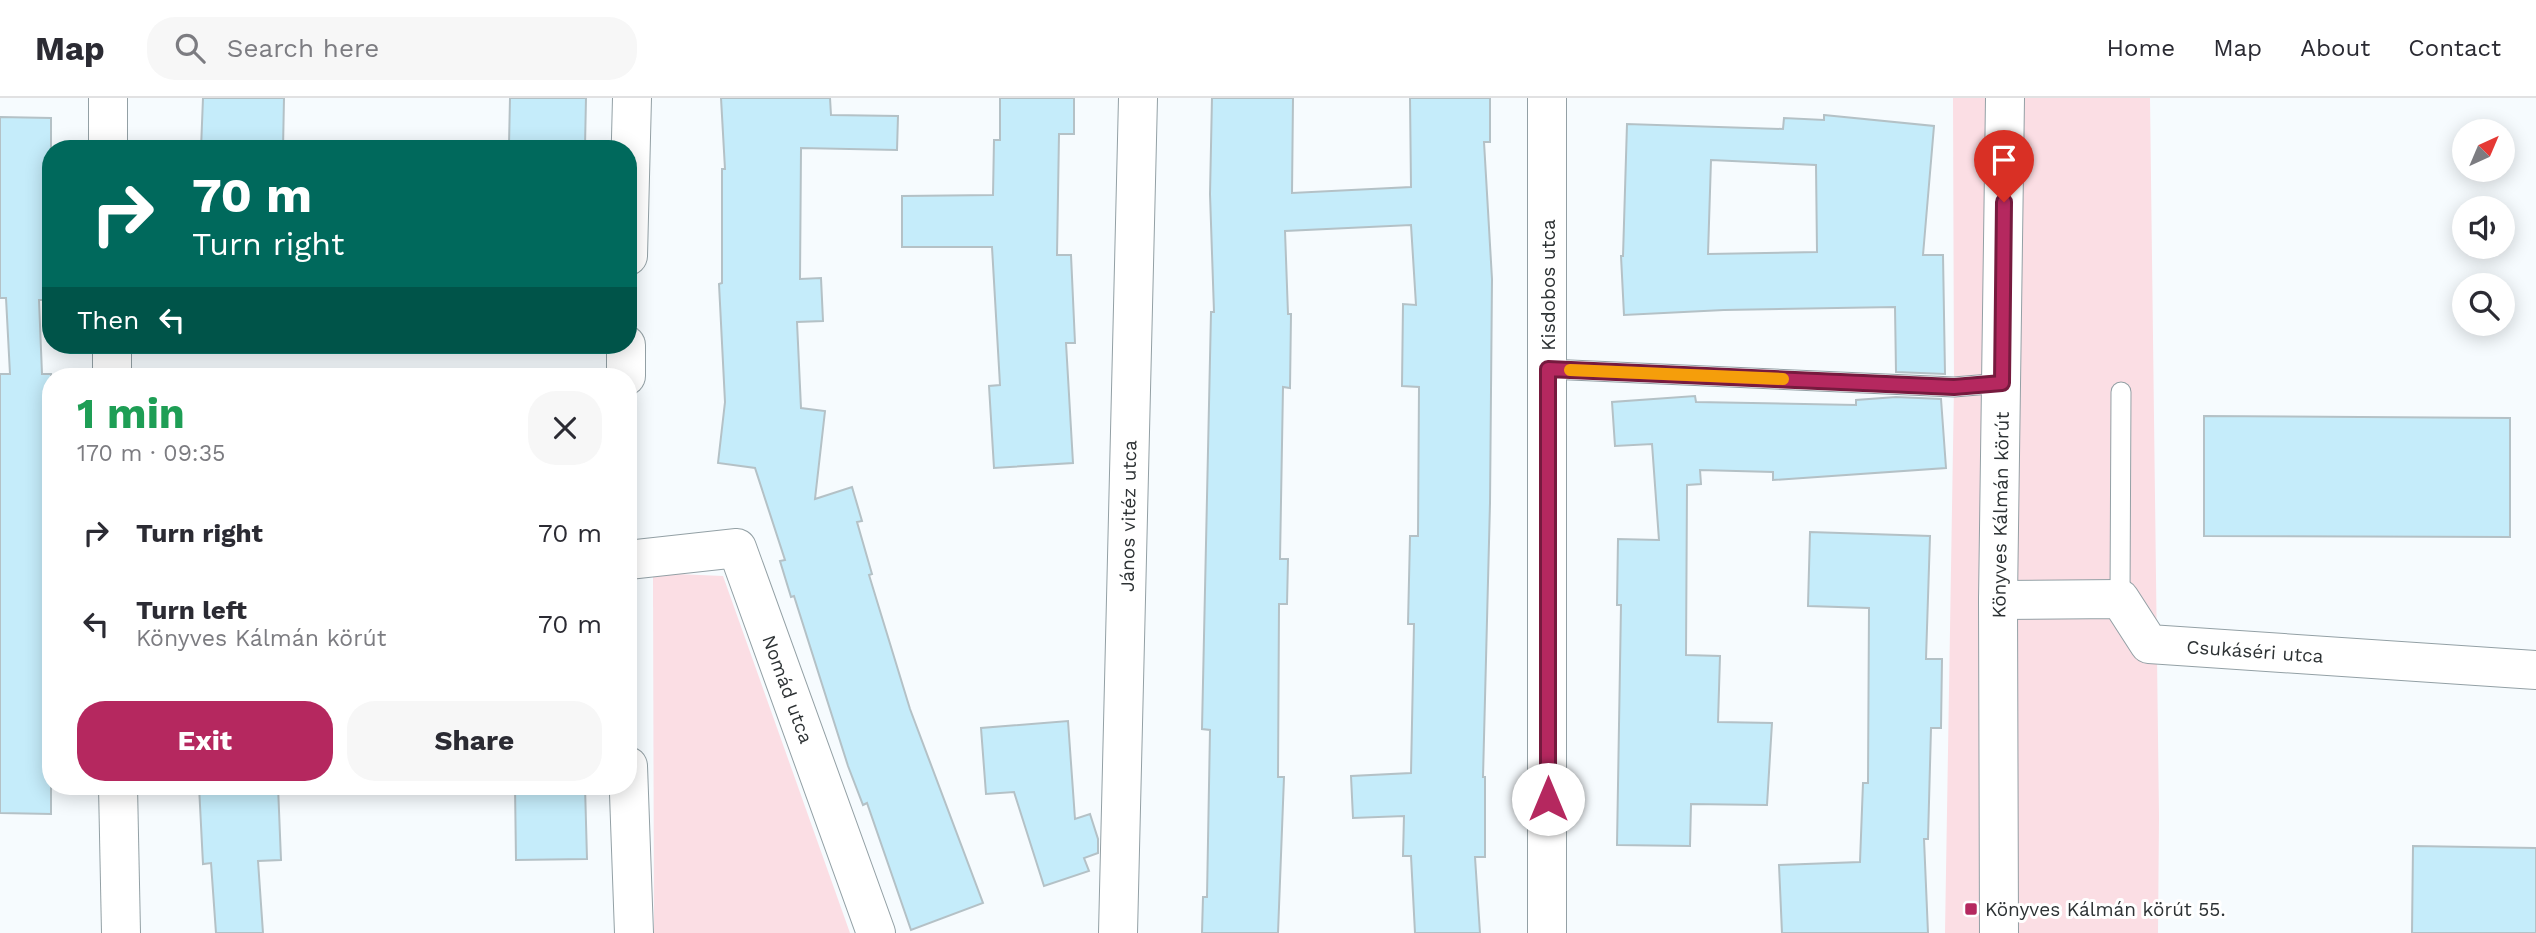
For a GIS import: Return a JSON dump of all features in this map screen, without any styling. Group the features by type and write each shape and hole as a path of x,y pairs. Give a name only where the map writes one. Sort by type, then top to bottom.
{"street":[{"path":"108,98 108,140"},
{"path":"631,140 632,98"},
{"name":"János vitéz utca","path":"1118,933 1138,98"},
{"name":"Kisdobos utca","path":"1547,98 1547,933"},
{"name":"Könyves Kálmán körút","path":"1999,933 1998,600 2006,98"},
{"name":"Nomád utca","path":"637,559 737,548 876,933"},
{"path":"1998,600 2120,598"},
{"name":"Csukáséri utca","path":"2120,598 2149,643 2536,670"},
{"path":"118,795 121,933"},
{"path":"629,795 634,933"}],"lane":[{"path":"1548,369 1954,387 2002,383"},
{"path":"2120,598 2121,392"}],"shaded area":[{"path":"1953,98 2150,98 2159,817 2158,933 1945,933 1954,387"},
{"path":"653,573 723,576 850,933 654,933"}],"building":[{"path":"203,98 284,98 283,140 201,140"},
{"path":"510,98 586,98 585,140 509,140"},
{"path":"721,98 830,98 831,115 898,116 897,150 801,148 800,279 821,278 823,321 797,322 801,408 825,411 815,499 852,487 862,521 857,522 872,574 869,575 910,709 983,903 911,930 867,803 863,805 848,766 794,596 791,597 780,561 785,560 755,468 718,463 725,402 719,284 722,283 722,169 725,169"},
{"path":"1000,98 1074,98 1074,134 1059,134 1057,255 1071,255 1075,343 1066,343 1073,463 994,468 989,386 1000,385 992,247 902,247 902,196 993,195 994,140 1000,140"},
{"path":"1212,98 1293,98 1292,193 1411,187 1410,98 1490,98 1490,142 1484,142 1492,279 1483,777 1485,857 1475,857 1480,933 1415,933 1411,856 1403,856 1404,816 1353,818 1351,776 1411,773 1414,624 1408,624 1410,536 1418,536 1419,387 1402,386 1403,304 1416,305 1411,225 1285,231 1288,314 1291,314 1290,388 1283,387 1280,559 1288,559 1287,604 1279,604 1278,777 1284,777 1278,933 1202,933 1203,897 1207,897 1210,730 1202,729 1211,312 1214,312 1210,194"},
{"path":"1824,115 1934,126 1923,255 1943,255 1945,374 1896,372 1895,307 1624,315 1621,256 1627,124 1783,129 1784,118 1824,120","holes":["1711,160 1816,165 1817,252 1708,254"]},
{"path":"0,117 51,118 51,140 42,140 42,300 39,300 42,374 42,795 51,795 51,814 0,813 0,374 10,374 6,298 0,298"},
{"path":"1695,396 1696,402 1856,405 1856,400 1896,397 1941,399 1946,468 1773,480 1773,472 1700,470 1701,484 1687,485 1686,655 1720,656 1718,722 1772,723 1767,805 1691,804 1690,846 1617,845 1621,605 1617,605 1618,539 1659,540 1652,444 1615,446 1612,402"},
{"path":"2204,416 2510,418 2510,537 2204,536"},
{"path":"1810,532 1930,536 1926,659 1942,659 1941,728 1931,728 1928,839 1924,839 1928,933 1782,933 1779,865 1860,862 1863,783 1868,783 1869,608 1808,606"},
{"path":"1068,721 1075,819 1090,814 1098,839 1098,853 1084,858 1089,871 1044,886 1014,792 986,794 981,728"},
{"path":"199,795 278,795 281,860 258,861 263,933 216,933 211,863 203,864"},
{"path":"515,795 585,795 587,859 516,860"},
{"path":"2413,846 2536,848 2536,933 2412,933"}],"slow traffic":[{"path":"1570,370 1783,379"}],"place":[{"name":"Könyves Kálmán körút 55.","path":"1971,909"}],"route":[{"path":"1548,799 1548,369 1954,387 2002,383 2004,202"}]}
